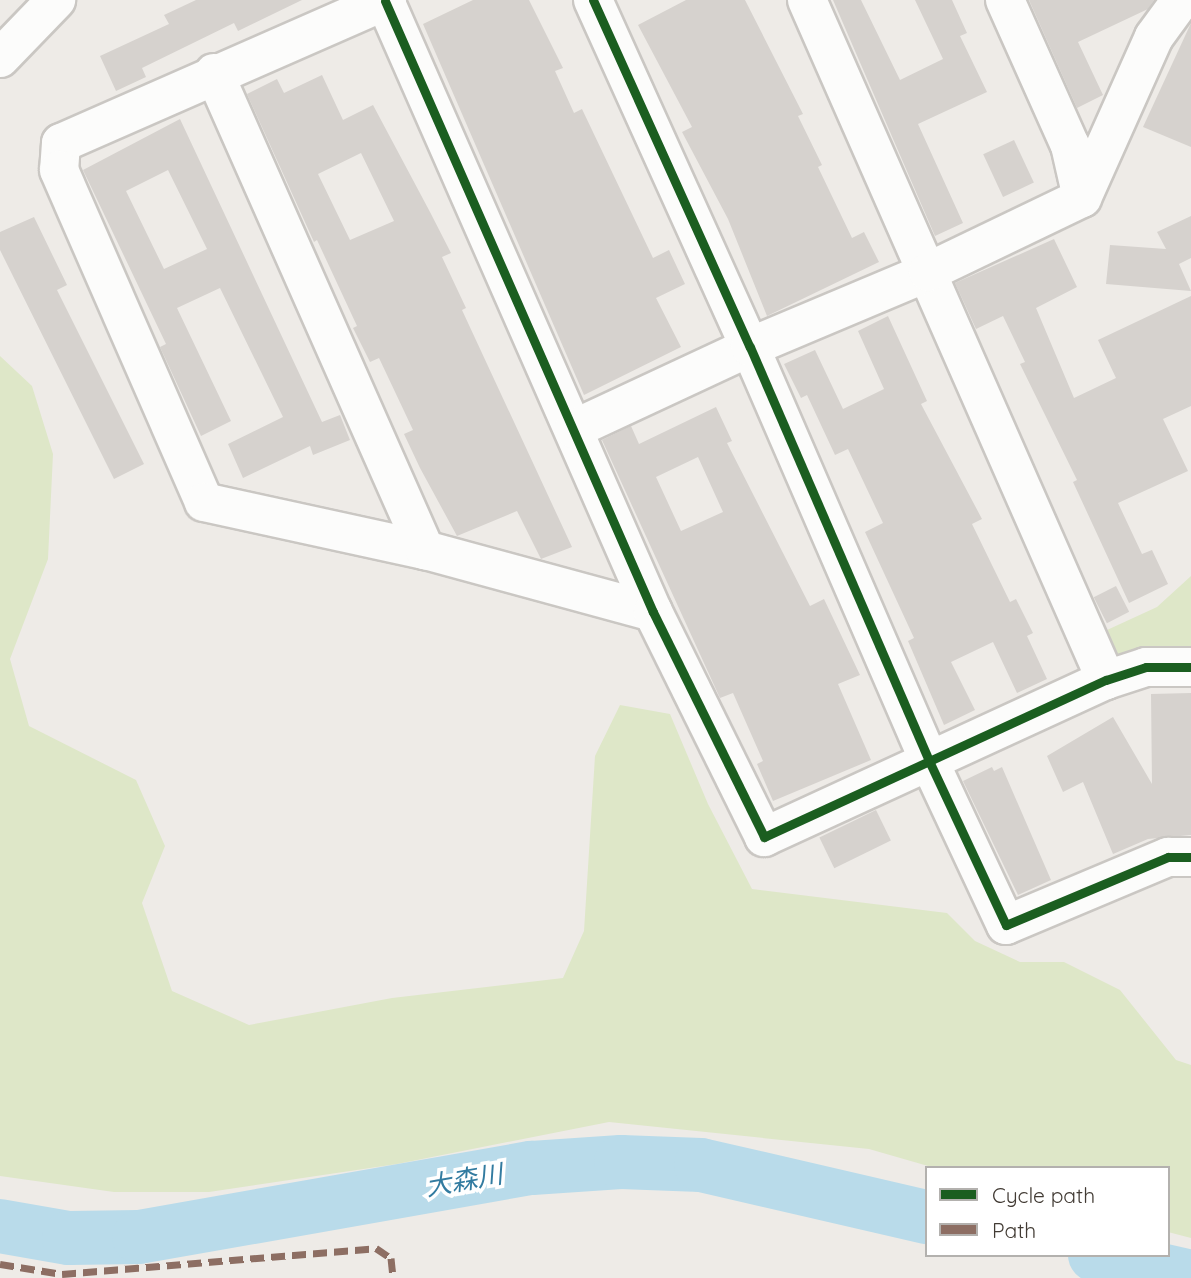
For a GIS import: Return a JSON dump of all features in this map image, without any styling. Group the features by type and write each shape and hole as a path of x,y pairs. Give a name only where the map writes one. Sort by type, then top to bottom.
{"street":[{"path":"0,58 56,0"},
{"path":"653,612 425,550 204,502 59,170 61,143 214,73 386,0 653,612 764,837 1106,680 1146,667 1191,667"},
{"path":"593,0 750,346 929,763 1006,925 1168,858 1191,857"},
{"path":"807,0 1106,680"},
{"path":"1005,0 1070,145 1082,198"},
{"path":"574,429 750,346 928,272 1082,198 1154,37 1181,0"},
{"path":"214,73 425,550"}],"green space":[{"path":"0,356 32,386 53,454 48,559 10,659 29,726 136,780 165,846 142,903 172,991 249,1025 392,998 563,978 584,931 595,756 620,705 670,714 708,804 752,889 947,913 975,941 1020,962 1064,962 1120,990 1176,1060 1191,1065 1191,1238 1170,1233 1170,1166 928,1166 869,1149 609,1122 397,1164 209,1192 114,1192 0,1176"},
{"path":"1191,576 1191,657 1110,670 1094,636 1157,607"}],"building":[{"path":"196,0 302,0 238,31 234,23 142,68 146,77 116,91 100,56 169,24 164,15"},
{"path":"473,0 529,0 563,68 555,71 574,113 582,109 653,258 669,250 685,284 656,298 681,347 584,395 423,24"},
{"path":"686,0 745,0 803,114 798,116 822,165 818,167 852,238 864,232 879,262 767,316 728,219 682,132 692,127 638,25"},
{"path":"833,0 861,0 900,80 943,59 915,0 952,0 967,33 960,36 987,92 918,124 963,223 935,236"},
{"path":"1029,0 1154,0 1148,9 1078,42 1103,95 1077,108"},
{"path":"1191,23 1191,147 1143,127"},
{"path":"322,75 343,120 373,105 451,253 442,257 466,308 462,310 572,547 541,559 517,511 457,536 404,434 413,430 379,358 370,362 353,328 357,326 317,240 314,242 247,94 277,79 284,93","holes":["361,153 394,221 350,240 318,174"]},
{"path":"180,119 322,422 340,415 350,440 313,455 310,446 243,478 228,444 283,417 220,288 177,308 231,421 201,436 160,347 166,344 83,170","holes":["168,170 207,249 164,269 126,191"]},
{"path":"1014,140 1034,183 1003,197 983,154"},
{"path":"1191,216 1191,258 1179,264 1191,291 1106,284 1110,245 1166,249 1157,232"},
{"path":"34,217 67,285 57,290 144,464 114,479 0,250 0,232"},
{"path":"1054,239 1077,287 1036,308 1074,398 1116,378 1098,340 1191,296 1191,406 1163,419 1188,471 1118,503 1142,554 1152,550 1168,584 1129,603 1073,482 1077,480 1020,364 1025,362 1003,316 976,329 955,283"},
{"path":"888,316 927,401 921,404 982,519 972,524 1010,602 1016,599 1033,633 1027,636 1047,679 1017,693 993,642 951,662 975,710 944,725 908,641 914,638 865,532 883,523 848,449 835,455 807,395 801,398 784,364 815,350 843,409 884,389 858,331"},
{"path":"716,407 732,441 727,443 810,606 824,599 860,675 838,684 871,760 773,801 757,764 763,761 733,693 720,698 602,440 631,426 639,444","holes":["698,457 723,512 681,531 656,477"]},
{"path":"1116,586 1129,612 1107,623 1094,597"},
{"path":"1191,693 1191,835 1148,839 1113,854 1083,782 1063,792 1047,756 1113,717 1152,784 1151,694"},
{"path":"992,767 994,771 1002,767 1051,880 1018,895 963,781"},
{"path":"876,810 891,841 834,868 819,838"}],"waterway":[{"name":"大森川","path":"0,1226 69,1238 139,1237 532,1168 621,1162 701,1165 925,1217"},
{"name":"大森川","path":"1104,1257 1191,1277"}],"marked path":[{"path":"0,1264 62,1274 376,1248 391,1258 393,1278"}],"cycle path":[{"path":"593,0 750,347 930,763 1006,925 1168,857 1191,857"},
{"path":"385,1 653,612 764,837 1106,680 1146,667 1191,667"}]}
